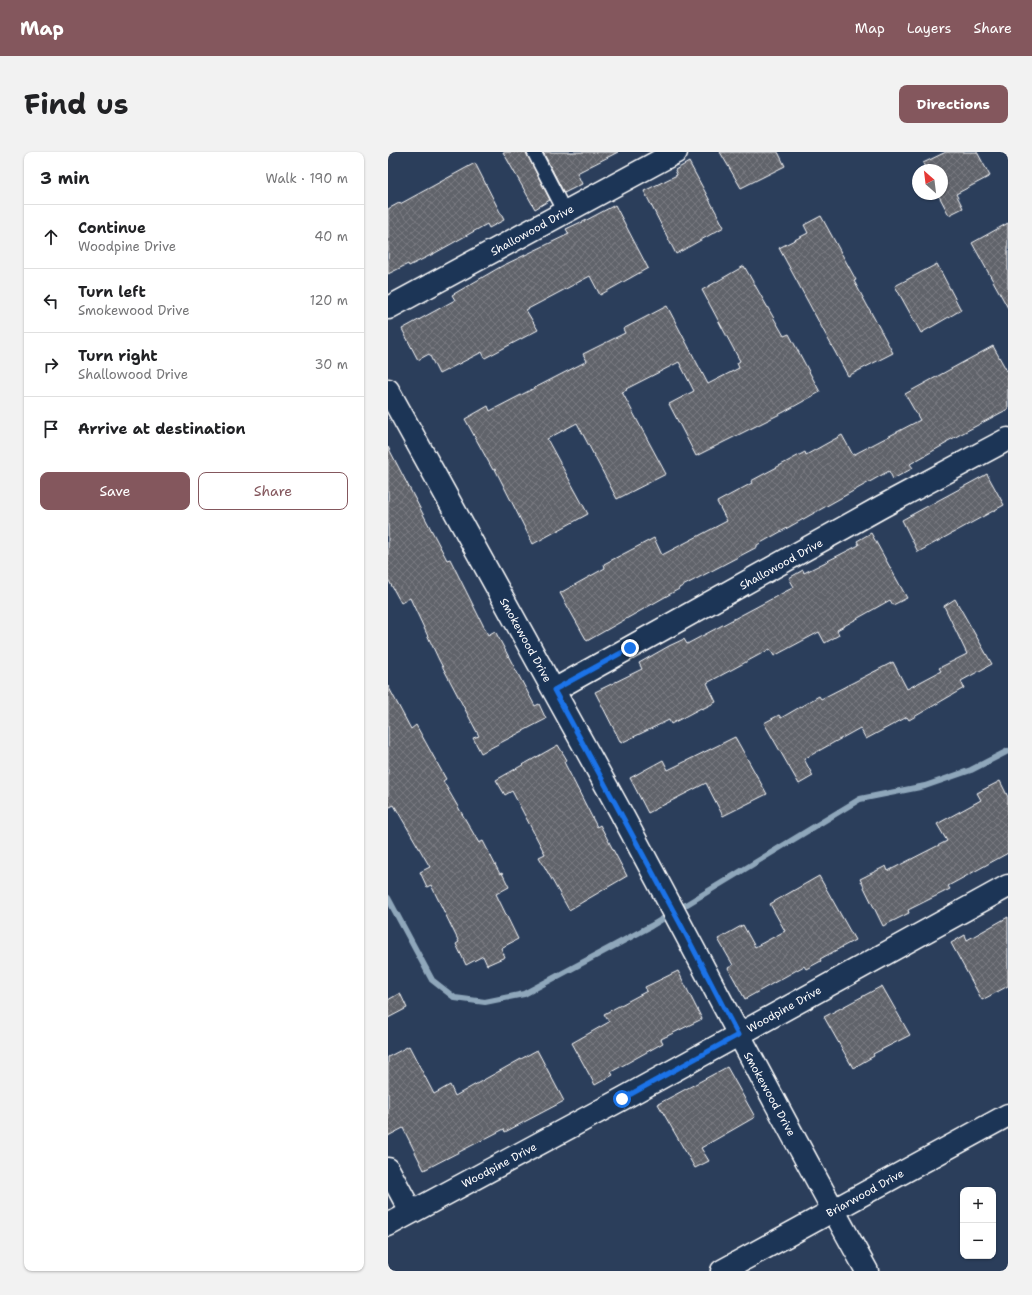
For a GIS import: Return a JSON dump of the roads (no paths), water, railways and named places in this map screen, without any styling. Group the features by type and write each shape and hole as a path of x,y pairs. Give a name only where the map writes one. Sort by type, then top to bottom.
{"street":[{"name":"Shallowood Drive","path":"388,308 676,152"},
{"name":"Smokewood Drive","path":"388,390 554,690 661,887 738,1035 867,1271"},
{"name":"Shallowood Drive","path":"554,690 881,507 1008,439"},
{"name":"Woodpine Drive","path":"388,1226 1008,886"},
{"name":"Briarwood Drive","path":"722,1271 1008,1115"},
{"path":"388,1169 412,1212"}],"lane":[{"path":"534,152 566,212"}],"waterway":[{"path":"388,898 432,980 455,998 485,1002 524,994 651,926 860,799 925,786 971,770 1008,751"}]}
